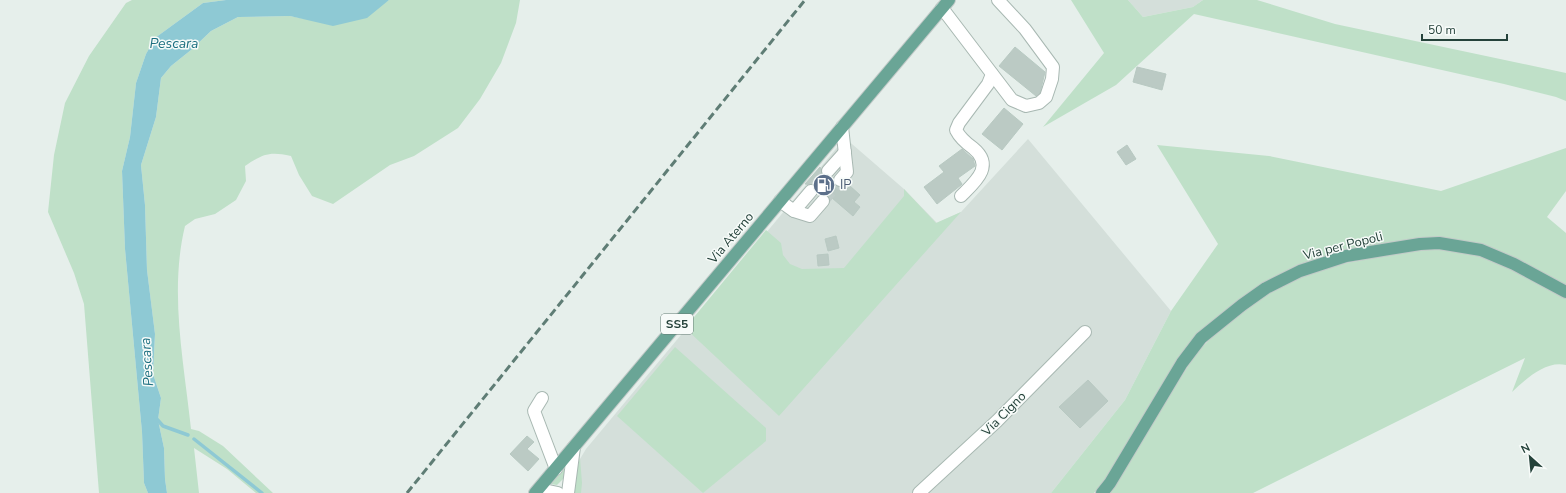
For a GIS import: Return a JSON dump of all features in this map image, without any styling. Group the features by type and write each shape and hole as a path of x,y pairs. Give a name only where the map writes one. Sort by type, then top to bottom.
{"main road":[{"name":"Via Aterno","path":"537,491 945,4"},
{"name":"Via per Popoli","path":"1102,493 1114,477 1182,363 1201,338 1266,288 1300,271 1346,256 1420,244 1439,243 1481,250 1514,264 1566,292"}],"lane":[{"path":"945,4 992,74 1012,100 1026,106 1039,103 1046,98 1052,78 1053,66 1025,29 998,0"},
{"path":"961,196 982,172 983,165 977,152 959,136 956,130 959,123 988,84 992,74"},
{"path":"840,180 847,172 842,127"},
{"path":"828,171 844,152"},
{"path":"794,211 811,191"},
{"path":"780,201 794,211 810,216 823,201"},
{"name":"Via Cigno","path":"919,493 997,422 1085,332"},
{"path":"542,398 534,411 556,469"},
{"path":"568,493 574,447"},
{"path":"537,491 558,493"}],"shaded area":[{"path":"1128,0 1203,0 1193,7 1143,17"},
{"path":"845,138 904,189 937,223 961,212 1028,139 1171,311 1125,400 1051,493 574,493 580,459 586,449"}],"green space":[{"path":"132,0 226,0 203,3 155,38 146,54 136,83 130,137 122,171 125,249 142,432 144,483 148,493 99,493 84,304 74,273 48,212 54,155 65,103 89,56 126,3"},
{"path":"389,0 520,0 516,23 501,63 480,99 458,128 414,156 390,165 333,204 312,196 299,175 291,156 272,154 262,156 245,166 246,181 236,200 215,214 195,219 185,226 180,251 178,302 179,327 191,429 199,431 223,446 273,493 256,493 227,469 194,448 199,493 167,493 164,448 158,420 161,398 153,374 155,334 147,270 145,205 141,165 156,117 161,78 171,66 211,31 238,17 290,16 305,19 384,3"},
{"path":"1071,0 1128,0 1143,17 1193,7 1203,0 1257,0 1335,24 1566,73 1566,101 1556,97 1504,84 1194,14 1116,85 1043,127 1104,53"},
{"path":"1157,145 1269,156 1441,191 1566,148 1566,191 1547,217 1566,233 1566,285 1517,259 1483,244 1439,237 1420,238 1345,251 1297,265 1263,283 1197,334 1177,360 1105,480 1094,493 1051,493 1125,400 1171,311 1218,244"},
{"path":"904,189 936,223 961,212 779,416 685,328 766,230 781,243 783,255 790,264 802,269 844,268 904,196"},
{"path":"1439,249 1480,256 1512,270 1566,299 1566,365 1551,365 1544,368 1530,376 1512,392 1525,358 1253,493 1109,493 1195,355 1231,320 1244,310 1272,291 1287,283 1320,270 1393,254"},
{"path":"675,347 766,428 766,441 703,493 617,416"},
{"path":"580,458 582,483 581,493 574,493 573,487"},
{"path":"567,466 567,475 557,485 551,484"}],"water":[{"name":"Pescara","path":"226,0 389,0 367,18 333,26 290,16 238,17 211,31 171,66 161,78 156,117 141,165 145,205 147,270 155,334 153,374 161,398 158,420 164,448 167,493 148,493 144,483 142,432 125,249 122,171 130,137 136,83 146,54 155,38 203,3"}],"building":[{"path":"1015,47 1045,72 1040,93 1036,96 999,66"},
{"path":"1137,67 1166,74 1162,90 1133,82"},
{"path":"1004,108 1023,124 1002,150 982,134"},
{"path":"1127,145 1136,159 1126,165 1117,152"},
{"path":"962,149 973,159 975,166 958,178 962,184 961,185 937,204 924,187 944,172 939,166"},
{"path":"820,167 823,176 827,178 833,177 835,186 844,186 847,189 850,186 860,195 854,202 860,207 853,216 832,198 830,200 828,195 819,195 816,185 805,184"},
{"path":"836,236 839,248 828,251 825,239"},
{"path":"828,254 829,265 818,266 817,255"},
{"path":"1088,380 1108,401 1080,428 1059,407"},
{"path":"527,436 534,442 527,449 539,459 528,471 510,454"}],"waterway":[{"path":"155,417 163,426 188,435"},
{"path":"194,439 262,493"}],"tunnel":[{"path":"811,191 828,171"},
{"path":"823,201 840,180"}],"railway":[{"path":"407,493 805,0"}],"place":[{"name":"IP","path":"824,185"}]}
